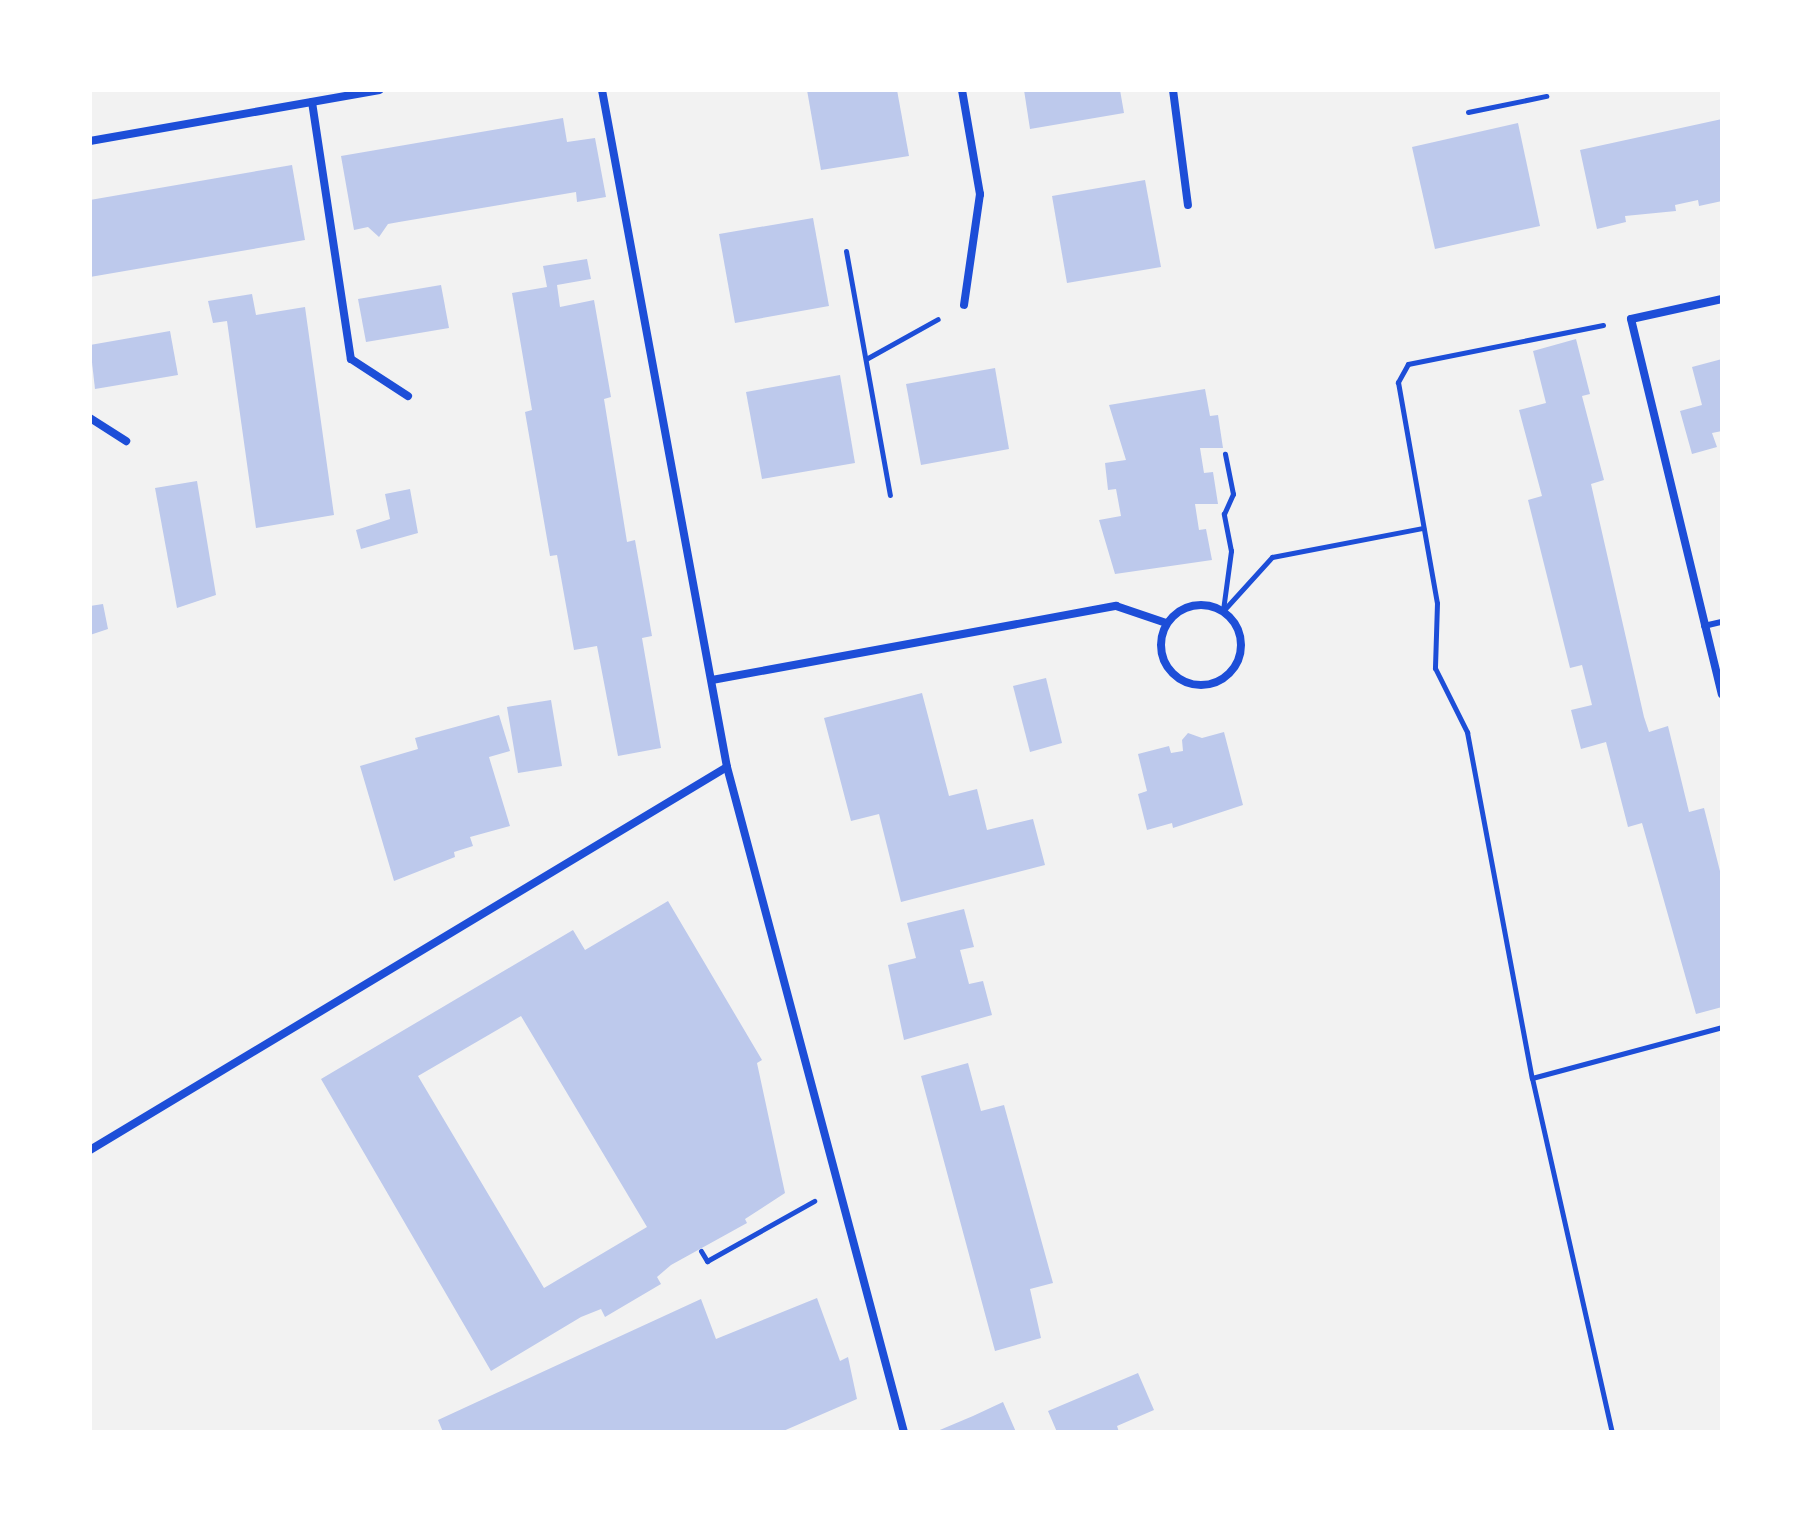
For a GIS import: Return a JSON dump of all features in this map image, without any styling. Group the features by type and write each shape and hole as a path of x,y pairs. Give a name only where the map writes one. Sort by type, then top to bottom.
{"street":[{"path":"90,141 380,90"},
{"path":"602,90 727,767 904,1432"},
{"path":"962,90 980,194 964,305"},
{"path":"1173,90 1188,205"},
{"path":"312,102 351,359 408,396"},
{"path":"1722,299 1631,319 1722,694"},
{"path":"90,418 126,441"},
{"path":"1192,605 1223,611 1239,632 1239,658 1222,679 1210,685 1183,681 1164,662 1161,635 1166,623 1192,605"},
{"path":"712,680 1116,606 1166,623"},
{"path":"90,1150 727,767"}],"lane":[{"path":"1704,626 1722,622"}],"path":[{"path":"1468,112 1546,96"},
{"path":"846,251 890,495"},
{"path":"866,359 964,305"},
{"path":"1612,1432 1532,1078 1467,732 1435,668 1437,603 1398,382 1408,364 1631,319"},
{"path":"1223,611 1231,551 1224,514 1233,494 1225,454"},
{"path":"1223,611 1272,557 1424,528"},
{"path":"1532,1078 1722,1027"},
{"path":"701,1251 707,1261 838,1188"}],"building":[{"path":"807,90 897,90 909,156 821,170"},
{"path":"1024,90 1120,90 1124,113 1030,129"},
{"path":"563,118 567,142 595,138 606,197 577,202 576,192 399,222 388,224 379,237 368,227 354,230 341,156"},
{"path":"1722,119 1722,201 1699,206 1698,200 1675,205 1676,211 1625,216 1626,222 1597,229 1580,150"},
{"path":"1518,123 1540,226 1435,249 1412,147"},
{"path":"292,165 305,240 90,277 90,200"},
{"path":"1145,180 1161,267 1067,283 1052,196"},
{"path":"813,218 829,306 735,323 719,234"},
{"path":"587,259 591,279 557,285 560,307 594,300 611,397 604,399 627,542 635,540 652,636 642,638 661,748 618,756 597,646 574,650 557,555 550,556 525,412 532,410 512,293 547,287 543,266"},
{"path":"441,285 449,328 366,342 358,299"},
{"path":"252,294 256,315 305,307 334,515 256,528 227,321 213,323 208,301"},
{"path":"170,331 178,375 95,389 90,345"},
{"path":"1576,339 1590,394 1582,396 1604,480 1591,484 1644,717 1649,732 1668,726 1689,812 1704,808 1722,879 1722,1007 1696,1014 1642,823 1628,827 1606,742 1581,749 1571,710 1592,705 1582,665 1570,668 1528,500 1542,496 1519,410 1546,403 1533,351"},
{"path":"1722,359 1722,431 1712,433 1717,447 1692,454 1680,411 1702,405 1692,367"},
{"path":"995,368 1009,449 921,465 906,384"},
{"path":"840,375 855,463 762,479 746,392"},
{"path":"1205,389 1210,416 1218,415 1223,448 1200,448 1204,473 1213,472 1218,504 1195,504 1199,530 1206,529 1212,560 1115,574 1099,520 1121,516 1116,489 1108,490 1105,463 1126,460 1109,405"},
{"path":"197,481 216,595 177,608 155,488"},
{"path":"410,489 418,533 361,549 356,530 390,519 385,494"},
{"path":"103,604 108,629 90,635 90,606"},
{"path":"1046,678 1062,743 1030,752 1013,686"},
{"path":"922,693 949,796 977,789 987,830 1033,819 1045,865 901,902 879,814 851,821 824,718"},
{"path":"551,700 562,766 518,773 507,707"},
{"path":"499,715 510,751 489,757 510,826 470,837 473,846 454,852 455,857 394,881 360,766 418,749 415,738"},
{"path":"1224,732 1243,805 1173,828 1172,823 1147,830 1138,794 1147,791 1138,754 1169,746 1171,753 1183,751 1182,740 1188,733 1202,738"},
{"path":"668,901 762,1060 757,1063 785,1193 745,1219 747,1223 671,1265 657,1277 661,1284 605,1317 601,1309 581,1317 491,1371 321,1079 573,930 585,950","holes":["521,1016 647,1227 544,1288 418,1076"]},
{"path":"964,909 974,947 960,950 969,984 983,981 992,1015 904,1040 888,965 916,958 907,923"},
{"path":"968,1063 981,1111 1004,1105 1053,1283 1030,1289 1041,1338 995,1351 921,1076"},
{"path":"817,1298 840,1361 848,1357 857,1399 781,1432 443,1432 438,1420 701,1299 716,1339"},
{"path":"1138,1373 1154,1410 1117,1426 1119,1432 1057,1432 1048,1411"},
{"path":"1003,1402 1016,1432 935,1432 973,1416"}]}
